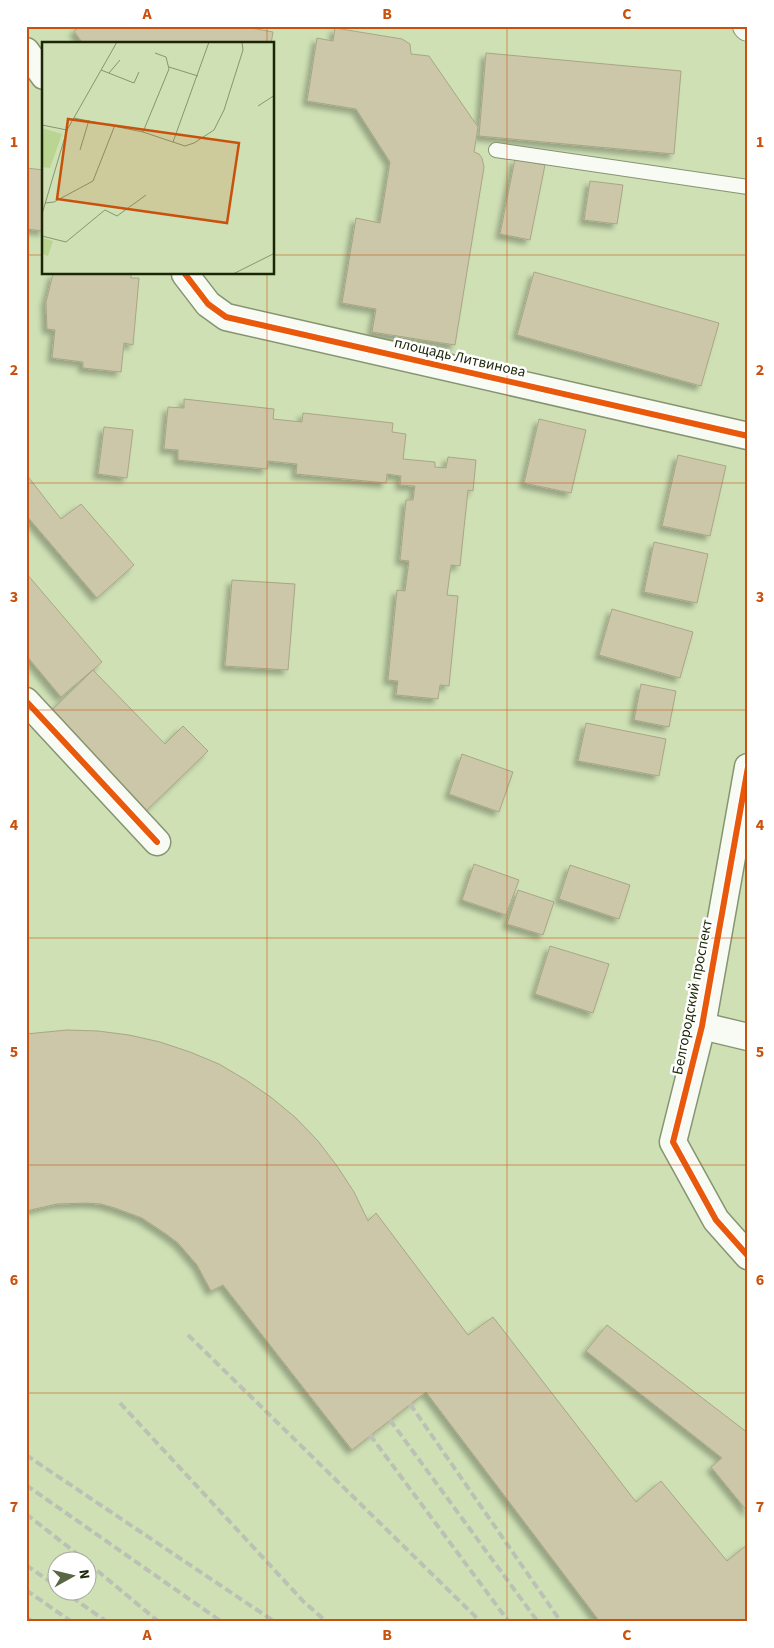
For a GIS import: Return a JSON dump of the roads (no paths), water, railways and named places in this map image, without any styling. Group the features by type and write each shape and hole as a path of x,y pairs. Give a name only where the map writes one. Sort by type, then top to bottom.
{"street":[{"path":"26,51 42,73"},
{"name":"площадь Литвинова","path":"186,275 208,304 226,317 748,436"},
{"path":"26,701 157,842"},
{"name":"Белгородский проспект","path":"748,767 702,1026 672,1142 716,1220 748,1256"},
{"path":"702,1026 748,1037"}],"lane":[{"path":"496,150 748,187"}],"railway":[{"path":"188,1335 481,1622"},
{"path":"120,1403 304,1602 327,1622"},
{"path":"410,1404 561,1622"},
{"path":"390,1420 538,1622"},
{"path":"370,1435 509,1622"},
{"path":"26,1455 275,1622"},
{"path":"26,1485 222,1622"},
{"path":"26,1514 72,1550"},
{"path":"26,1565 48,1580"},
{"path":"98,1571 159,1622"},
{"path":"26,1590 72,1622"},
{"path":"76,1600 107,1622"},
{"path":"26,1617 33,1622"}]}
